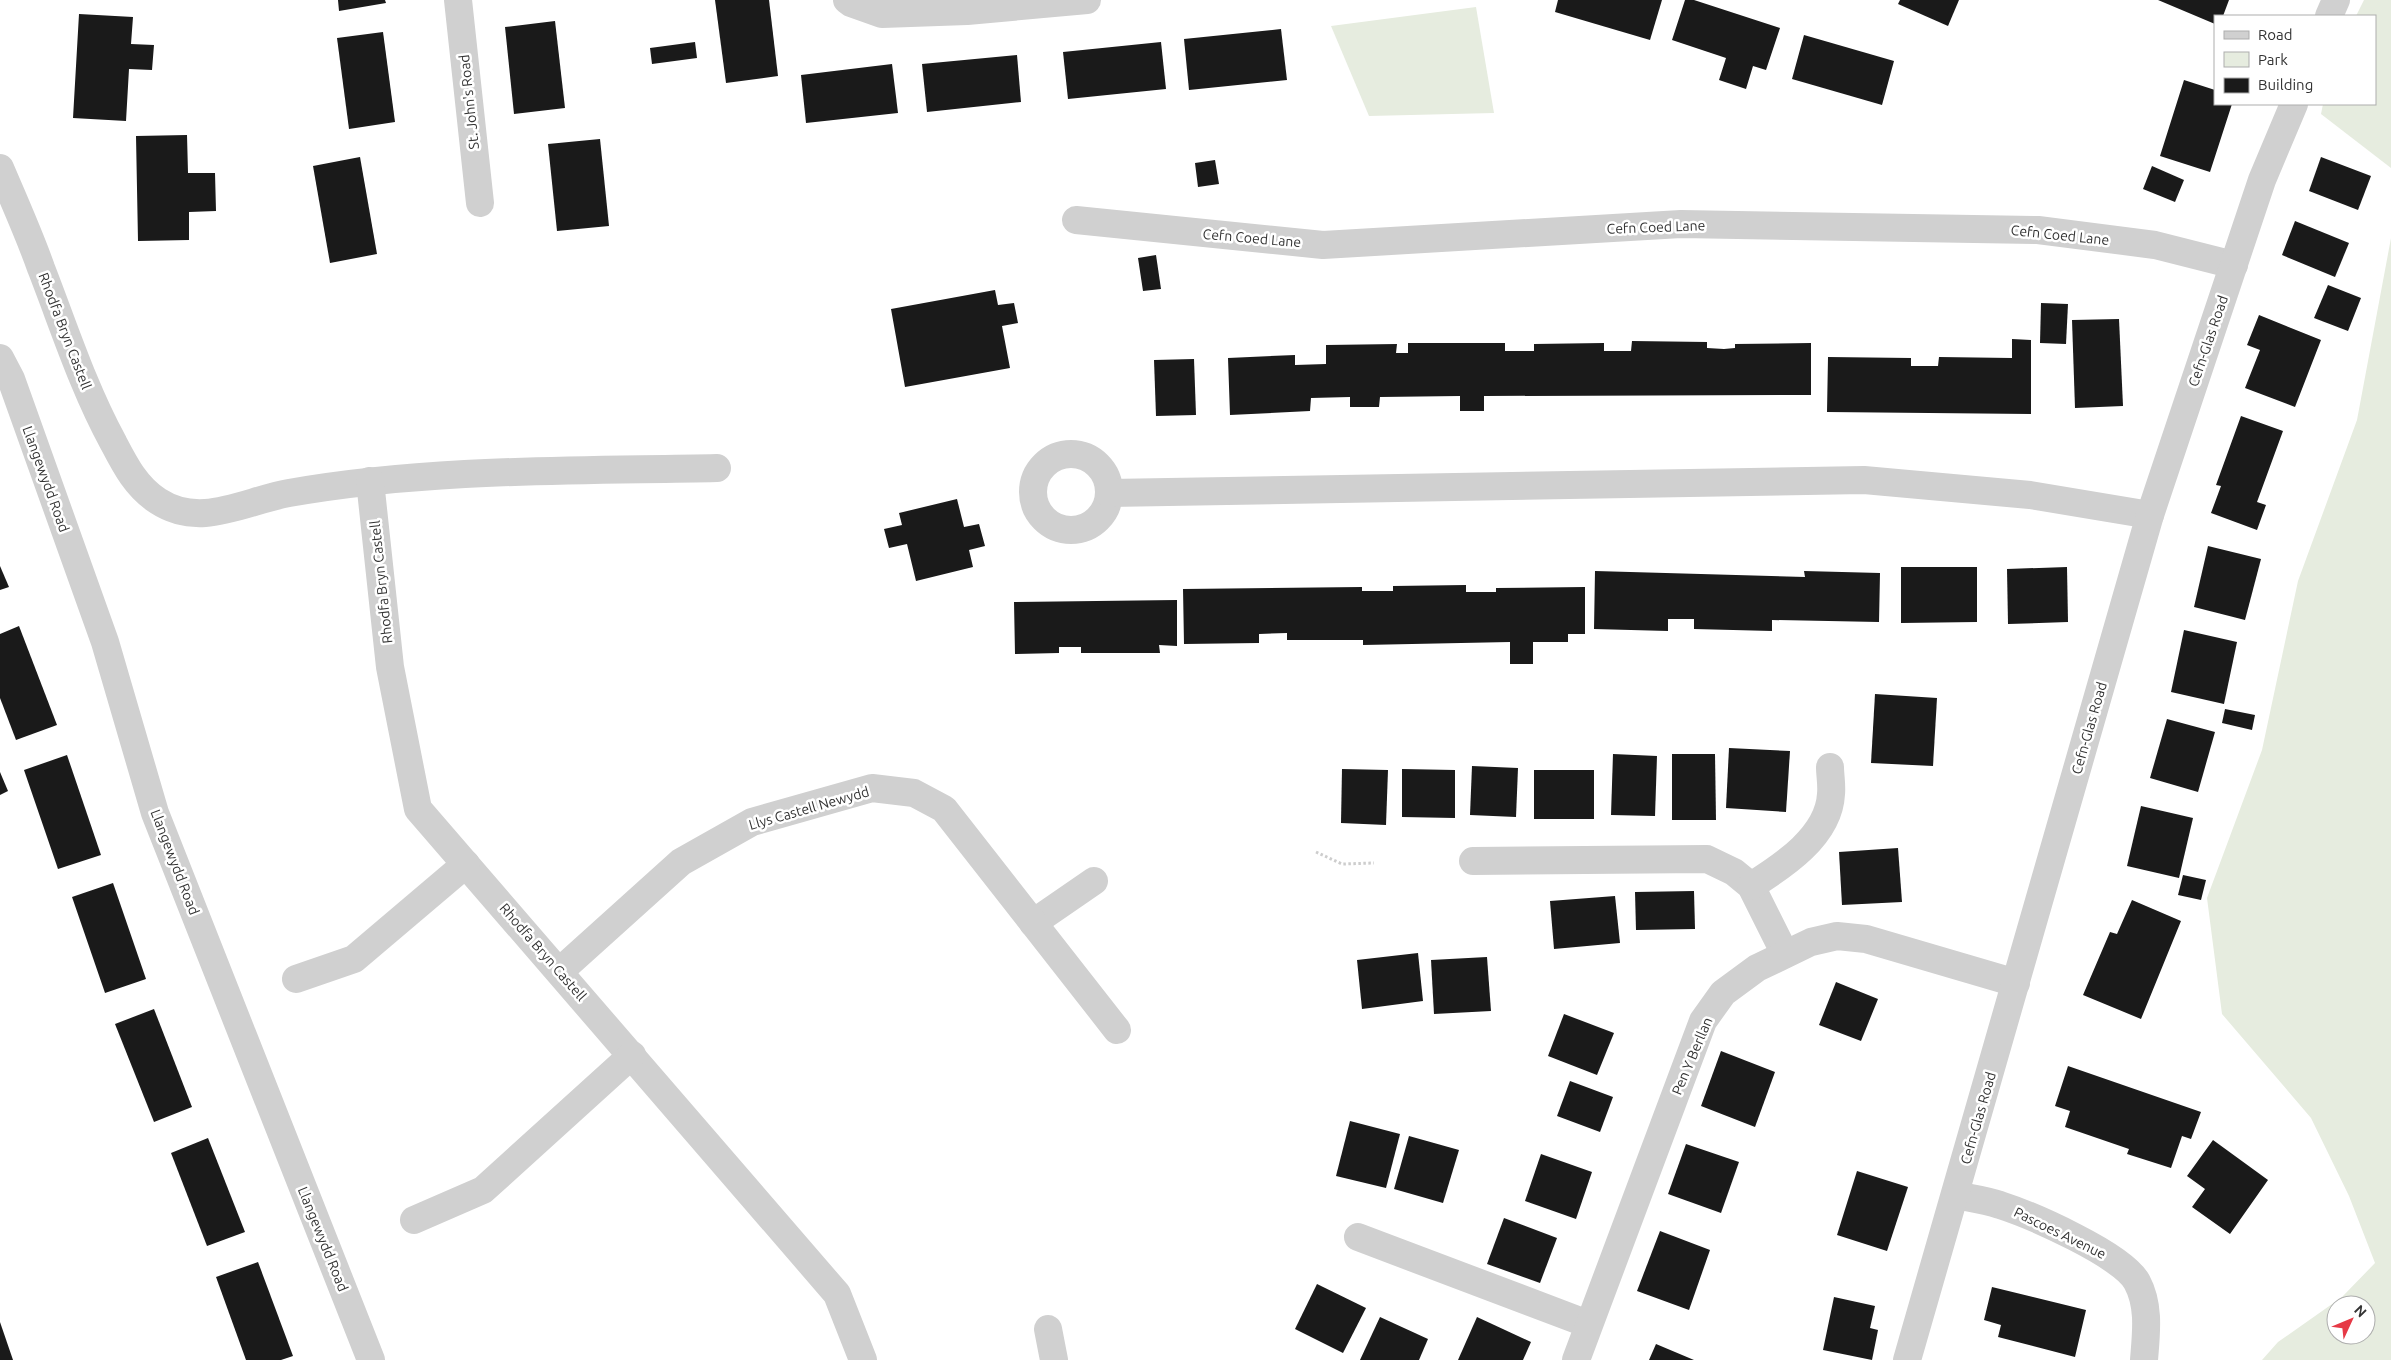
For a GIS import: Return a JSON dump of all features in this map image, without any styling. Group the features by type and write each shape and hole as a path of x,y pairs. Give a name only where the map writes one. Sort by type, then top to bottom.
{"street":[{"name":"St. John's Road","path":"458,0 480,203"},
{"path":"847,0 851,4 882,14 967,11 1086,0"},
{"path":"2329,15 2336,0"},
{"name":"Cefn-Glas Road","path":"1907,1360 2150,514 2262,180 2294,105"},
{"name":"Rhodfa Bryn Castell","path":"0,168 40,265 92,403 132,477 158,501 186,514 217,513 264,498 370,481 458,473 717,468"},
{"name":"Cefn Coed Lane","path":"1076,220 1323,245 1681,224 2038,230 2155,246 2234,265"},
{"name":"Llangewydd Road","path":"0,358 10,379 105,642 155,813 371,1360"},
{"path":"1109,493 1864,480 2030,495 2150,514"},
{"name":"Rhodfa Bryn Castell","path":"370,481 390,667 418,809 838,1294 863,1360"},
{"path":"1751,886 1778,869 1821,826 1831,795 1830,767"},
{"name":"Llys Castell Newydd","path":"560,971 681,862 752,822 872,788 914,793 944,809 1117,1030"},
{"path":"1473,862 1707,859 1734,872 1751,886 1785,954"},
{"path":"296,979 354,959 466,864"},
{"path":"1033,923 1094,881"},
{"name":"Pen Y Berllan","path":"1576,1360 1703,1022 1723,994 1757,968 1811,942 1838,936 1866,939 2016,984"},
{"path":"414,1220 483,1190 632,1055"},
{"name":"Pascoes Avenue","path":"1955,1195 2000,1204 2081,1240 2124,1265 2137,1282 2147,1314 2144,1360"},
{"path":"1358,1237 1588,1324"},
{"path":"1048,1329 1054,1360"}],"path":[{"path":"1316,852 1342,864 1374,863"}],"green space":[{"path":"2364,0 2391,0 2391,168 2321,114 2323,105 2376,105 2376,15 2356,15"},
{"path":"1476,7 1494,113 1369,116 1331,26"},
{"path":"2391,238 2391,1360 2262,1360 2278,1342 2326,1308 2326,1345 2376,1345 2376,1295 2344,1295 2375,1263 2349,1196 2311,1118 2222,1014 2207,898 2262,750 2298,581 2357,420"}],"building":[{"path":"338,0 385,0 386,3 339,11"},
{"path":"715,0 769,0 778,76 726,83"},
{"path":"1558,0 1662,0 1650,40 1555,12"},
{"path":"1685,0 1694,0 1780,28 1766,70 1753,66 1746,89 1719,80 1726,58 1672,40"},
{"path":"1900,0 1959,0 1948,26 1898,4"},
{"path":"2158,0 2229,0 2223,15 2214,15 2214,24"},
{"path":"79,14 133,17 131,44 154,45 152,70 129,69 126,121 73,118"},
{"path":"555,21 565,108 514,114 505,27"},
{"path":"1281,29 1287,80 1189,90 1184,39"},
{"path":"383,32 395,122 349,129 337,38"},
{"path":"1804,35 1894,61 1882,105 1792,79"},
{"path":"695,42 697,58 652,64 650,48"},
{"path":"1161,42 1166,89 1068,99 1063,52"},
{"path":"1017,55 1021,102 927,112 922,64"},
{"path":"892,64 898,113 806,123 801,75"},
{"path":"2184,80 2214,90 2214,105 2232,105 2210,172 2160,156"},
{"path":"187,135 188,173 215,173 216,211 189,212 189,240 138,241 136,136"},
{"path":"600,139 609,226 557,231 548,144"},
{"path":"360,157 377,254 330,263 313,166"},
{"path":"2321,157 2371,176 2358,210 2309,191"},
{"path":"1215,160 1219,184 1198,187 1195,163"},
{"path":"2152,166 2184,180 2175,202 2143,189"},
{"path":"2295,221 2349,243 2335,277 2282,255"},
{"path":"1156,255 1161,289 1143,291 1138,258"},
{"path":"2328,285 2361,298 2348,331 2314,318"},
{"path":"995,290 998,305 1014,303 1018,323 1002,326 1010,368 905,387 891,309"},
{"path":"2041,303 2068,304 2066,344 2040,343"},
{"path":"2259,315 2321,340 2295,407 2245,388 2260,350 2247,345"},
{"path":"2119,319 2123,406 2075,408 2072,320"},
{"path":"2012,339 2031,340 2031,414 1827,412 1828,357 1911,358 1911,366 1938,366 1939,357 2012,358"},
{"path":"1632,341 1707,342 1707,348 1724,349 1735,348 1735,344 1811,343 1811,395 1484,396 1484,411 1460,411 1460,396 1380,397 1379,407 1350,407 1350,397 1311,398 1310,411 1230,415 1228,358 1295,355 1295,365 1326,364 1326,345 1397,344 1396,353 1408,353 1408,343 1505,343 1505,351 1534,351 1534,344 1604,343 1604,351 1631,351"},
{"path":"1194,359 1196,415 1156,416 1154,360"},
{"path":"2241,416 2283,431 2257,502 2266,505 2257,530 2211,513 2221,486 2216,485"},
{"path":"957,499 964,527 979,524 985,546 969,550 973,567 916,581 907,544 889,548 884,529 902,525 899,513"},
{"path":"2208,546 2261,559 2245,620 2194,607"},
{"path":"0,566 9,587 0,590"},
{"path":"1901,567 1977,567 1977,622 1901,623"},
{"path":"2067,567 2068,622 2008,624 2007,569"},
{"path":"1595,571 1805,577 1804,571 1880,573 1879,622 1772,620 1772,631 1694,629 1694,619 1668,619 1668,631 1594,629"},
{"path":"1466,585 1466,592 1496,592 1496,588 1585,587 1585,634 1568,634 1568,642 1533,642 1533,664 1510,664 1510,642 1363,645 1363,640 1287,640 1287,633 1259,634 1259,643 1184,644 1183,589 1362,587 1362,591 1393,591 1393,586"},
{"path":"1177,600 1177,646 1159,645 1160,653 1081,653 1081,647 1059,647 1059,653 1015,654 1014,602"},
{"path":"19,626 57,725 16,740 0,698 0,634"},
{"path":"2184,630 2237,642 2224,704 2171,692"},
{"path":"1875,694 1937,698 1933,766 1871,763"},
{"path":"2225,709 2255,715 2252,730 2222,723"},
{"path":"2167,719 2215,732 2198,792 2150,778"},
{"path":"1729,748 1790,751 1786,812 1726,808"},
{"path":"1613,754 1657,756 1655,816 1611,815"},
{"path":"1672,754 1715,754 1716,820 1672,820"},
{"path":"67,755 101,855 58,869 24,770"},
{"path":"1472,766 1518,768 1516,817 1470,815"},
{"path":"1342,769 1388,770 1386,825 1341,823"},
{"path":"1402,769 1455,770 1455,818 1402,817"},
{"path":"1534,770 1594,770 1594,819 1534,819"},
{"path":"0,772 8,791 0,795"},
{"path":"2141,806 2193,818 2179,878 2127,866"},
{"path":"1898,848 1902,902 1842,905 1839,852"},
{"path":"2183,875 2206,880 2201,900 2178,895"},
{"path":"113,883 146,979 105,993 72,897"},
{"path":"1694,891 1695,929 1636,930 1635,892"},
{"path":"1615,896 1620,943 1554,949 1550,901"},
{"path":"2132,900 2181,921 2141,1019 2083,995 2110,932 2117,934"},
{"path":"1418,953 1423,1001 1362,1009 1357,960"},
{"path":"1487,957 1491,1011 1434,1014 1431,960"},
{"path":"1836,982 1878,999 1861,1041 1819,1025"},
{"path":"154,1009 192,1107 154,1122 115,1024"},
{"path":"1564,1014 1614,1033 1597,1075 1548,1056"},
{"path":"1721,1051 1775,1072 1755,1127 1701,1106"},
{"path":"2068,1066 2201,1112 2191,1139 2182,1136 2171,1168 2127,1154 2129,1149 2065,1127 2070,1111 2055,1106"},
{"path":"1570,1081 1613,1097 1600,1132 1557,1116"},
{"path":"1350,1121 1400,1134 1386,1188 1336,1176"},
{"path":"1409,1136 1459,1150 1443,1203 1394,1189"},
{"path":"208,1138 245,1232 207,1246 171,1153"},
{"path":"2213,1140 2268,1180 2230,1234 2192,1207 2205,1189 2187,1176"},
{"path":"1686,1144 1739,1162 1721,1213 1668,1194"},
{"path":"1541,1154 1592,1172 1576,1219 1525,1201"},
{"path":"1857,1171 1908,1187 1887,1251 1837,1235"},
{"path":"1504,1218 1557,1238 1540,1283 1487,1264"},
{"path":"1660,1231 1710,1250 1689,1310 1637,1291"},
{"path":"258,1262 293,1356 281,1360 246,1360 216,1277"},
{"path":"1317,1284 1366,1308 1343,1353 1295,1329"},
{"path":"1992,1287 2086,1310 2075,1357 1998,1337 2001,1325 1984,1320"},
{"path":"1834,1297 1875,1306 1870,1328 1878,1330 1872,1360 1823,1350"},
{"path":"1380,1317 1428,1339 1419,1360 1360,1360"},
{"path":"1477,1317 1531,1342 1523,1360 1458,1360"},
{"path":"0,1322 13,1360 0,1360"},
{"path":"1656,1344 1694,1360 1649,1360"}]}
